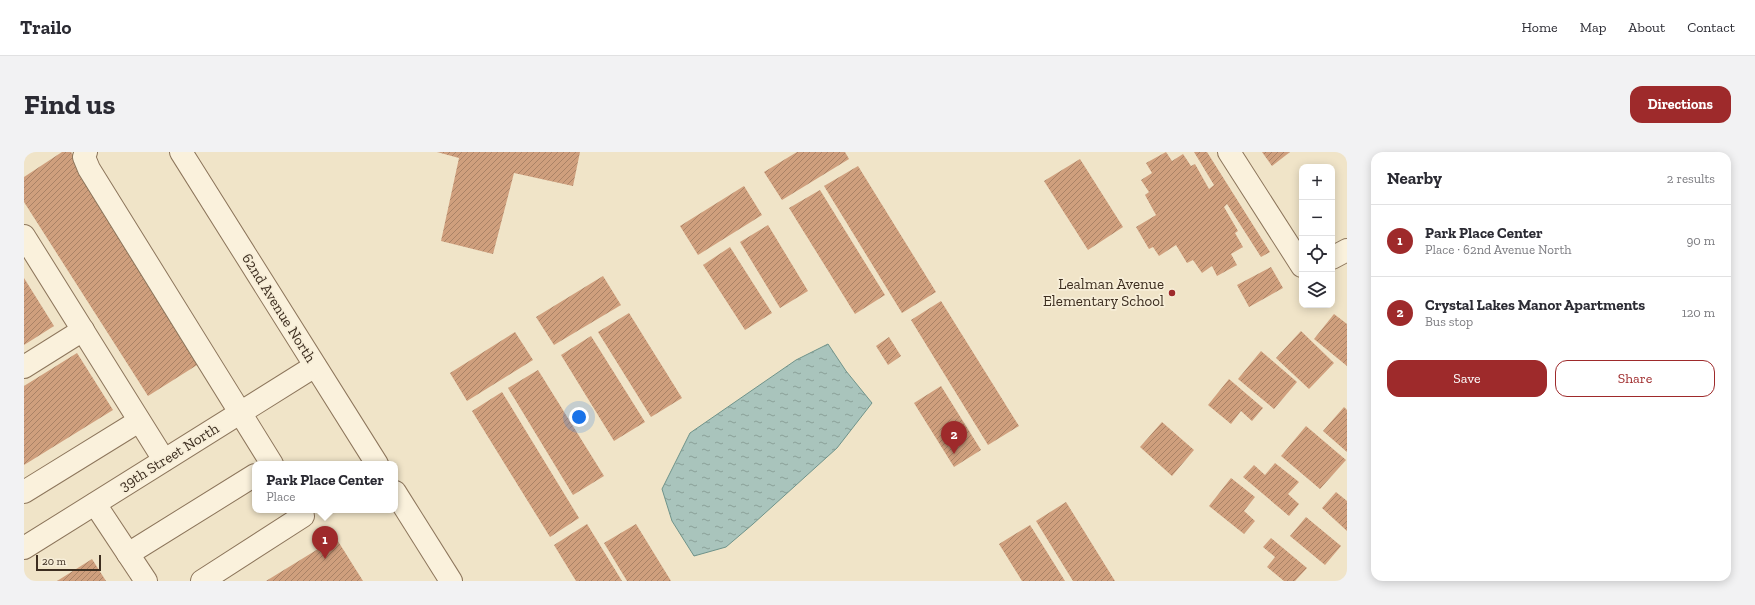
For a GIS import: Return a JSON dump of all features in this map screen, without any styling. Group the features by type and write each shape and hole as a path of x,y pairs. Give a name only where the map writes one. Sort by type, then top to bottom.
{"street":[{"name":"62nd Avenue North","path":"181,152 375,461"},
{"path":"1229,152 1299,261"},
{"path":"85,155 89,169 270,461"},
{"path":"24,236 164,460"},
{"path":"1335,256 1347,250"},
{"path":"24,367 82,330"},
{"name":"39th Street North","path":"27,539 95,504 315,366"},
{"path":"24,492 139,421"},
{"path":"128,554 252,476"},
{"path":"398,497 451,581"},
{"path":"95,504 146,581"},
{"path":"202,581 303,516 302,513"}],"water":[{"path":"828,344 846,371 872,403 837,448 753,524 726,547 694,556 672,521 662,489 690,433 796,360"}],"building":[{"path":"62,152 71,152 205,360 148,396 24,202 24,177"},
{"path":"437,152 580,152 573,186 514,173 493,254 441,241 459,158"},
{"path":"797,152 845,152 849,159 782,200 764,172"},
{"path":"1166,152 1172,161 1183,154 1191,166 1195,164 1209,189 1214,185 1194,152 1207,152 1270,252 1261,257 1227,204 1224,207 1238,231 1235,233 1243,247 1231,254 1237,265 1217,276 1212,266 1202,273 1193,260 1187,263 1176,245 1159,256 1153,247 1149,249 1136,227 1156,215 1145,195 1149,192 1141,180 1152,173 1146,163"},
{"path":"1262,152 1290,152 1272,166"},
{"path":"1080,159 1123,227 1088,250 1044,181"},
{"path":"858,166 936,292 902,313 824,186"},
{"path":"744,186 762,215 698,255 680,226"},
{"path":"820,190 885,295 855,314 789,208"},
{"path":"768,225 808,291 780,308 740,242"},
{"path":"730,247 772,313 745,330 703,265"},
{"path":"1271,267 1283,288 1249,307 1237,285"},
{"path":"603,276 621,305 554,345 536,317"},
{"path":"24,278 54,326 24,345"},
{"path":"941,301 1019,426 988,445 911,320"},
{"path":"629,313 682,398 651,417 598,332"},
{"path":"1334,314 1347,324 1347,366 1314,339"},
{"path":"1301,331 1334,363 1309,389 1276,358"},
{"path":"515,332 533,360 467,401 450,373"},
{"path":"591,336 645,422 614,441 561,355"},
{"path":"889,337 901,356 888,365 876,346"},
{"path":"1261,351 1297,382 1274,409 1238,379"},
{"path":"77,353 113,410 24,465 24,386"},
{"path":"538,370 604,476 573,495 508,388"},
{"path":"1229,379 1263,408 1252,421 1241,411 1231,424 1208,405"},
{"path":"941,386 981,450 954,467 914,403"},
{"path":"502,392 579,518 550,537 472,411"},
{"path":"1344,407 1347,410 1347,452 1323,431"},
{"path":"1162,422 1194,450 1172,476 1140,447"},
{"path":"1306,426 1346,460 1320,489 1281,456"},
{"path":"1275,463 1299,482 1288,494 1299,504 1289,516 1243,477 1254,465 1265,475"},
{"path":"1231,478 1255,497 1244,511 1255,521 1244,534 1209,506"},
{"path":"1336,492 1347,501 1347,531 1322,508"},
{"path":"1066,502 1115,581 1073,581 1036,521"},
{"path":"1306,517 1341,546 1325,565 1290,536"},
{"path":"587,524 622,581 576,581 554,545"},
{"path":"636,524 671,581 627,581 604,543"},
{"path":"1030,525 1065,581 1022,581 999,544"},
{"path":"336,538 363,581 266,581"},
{"path":"1271,538 1307,568 1295,581 1284,581 1267,567 1275,557 1263,547"},
{"path":"92,559 106,581 57,581"}],"place":[{"name":"Lealman Avenue Elementary School","path":"1172,293"},
{"name":"Crystal Lakes Manor Apartments","path":"954,454"},
{"name":"Park Place Center","path":"325,559"}]}
